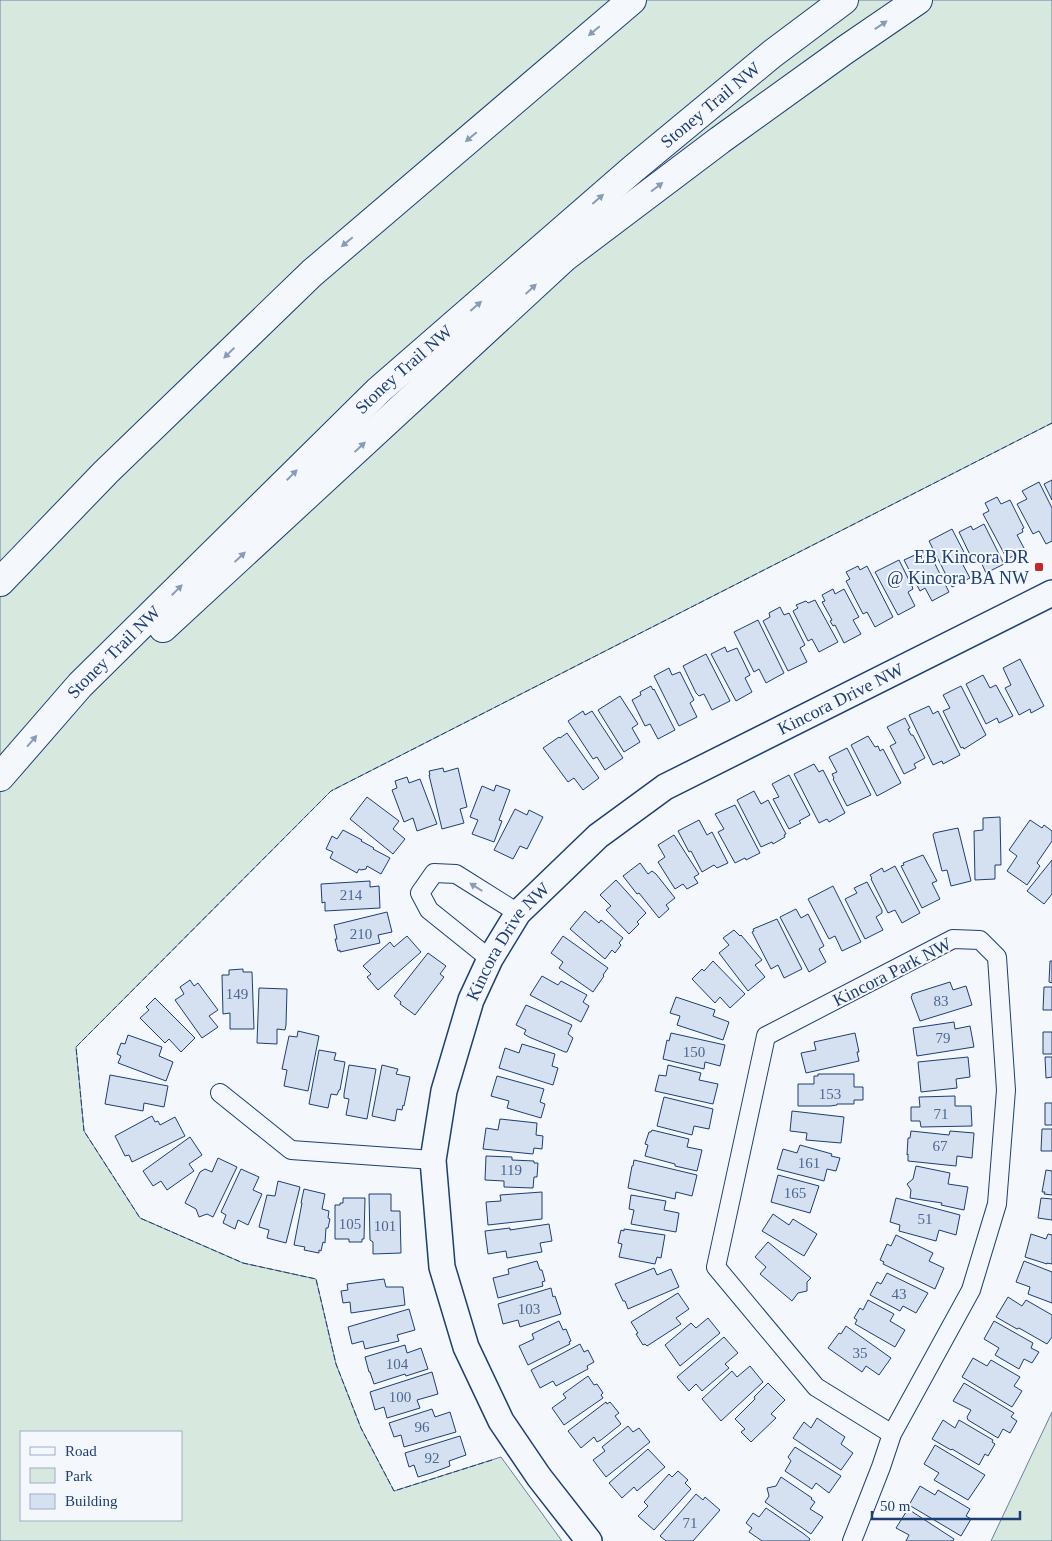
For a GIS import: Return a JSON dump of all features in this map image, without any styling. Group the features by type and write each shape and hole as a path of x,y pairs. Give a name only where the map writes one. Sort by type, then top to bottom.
{"highway":[{"name":"Stoney Trail NW","path":"0,778 80,685 378,390 633,169 772,54 844,0"},
{"path":"80,685 166,626 565,257 720,140 918,0"},
{"path":"0,582 106,472 312,273 629,2"}],"street":[{"name":"Kincora Drive NW","path":"589,1541 539,1477 501,1421 466,1347 442,1267 433,1160 444,1091 470,1000 490,959 518,913 598,836 666,788 1052,593"},
{"path":"490,959 429,910 420,893 434,873 456,874 518,913"},
{"name":"Kincora Park NW","path":"852,1541 892,1434 971,1290 997,1204 1006,1090 997,956 980,940 953,939 766,1036 716,1266 816,1387 892,1434"},
{"path":"220,1093 291,1150 433,1160"}],"green space":[{"path":"0,0 1052,0 1052,423 331,791 76,1047 84,1131 140,1218 243,1263 316,1279 336,1364 361,1428 394,1491 501,1457 562,1541 0,1541"},
{"path":"1052,1412 1052,1541 991,1541"}],"building":[{"path":"1052,480 1052,500 1044,484"},
{"path":"1039,482 1052,508 1052,541 1046,544 1039,531 1033,534 1017,504 1027,499 1022,491"},
{"path":"997,497 1001,504 1010,500 1024,528 1022,529 1023,532 1017,535 1025,550 1007,559 983,514 989,511 985,503"},
{"path":"984,524 1004,564 986,573 980,560 974,563 959,532 971,526 973,530"},
{"path":"952,529 968,560 962,563 970,578 952,587 929,541"},
{"path":"929,552 949,592 932,601 925,588 920,591 904,560 917,554 918,558"},
{"path":"899,560 912,586 913,589 908,592 915,606 898,615 875,572"},
{"path":"858,566 860,570 867,566 893,617 875,627 867,612 863,614 846,581 850,579 846,572"},
{"path":"833,589 835,594 844,589 859,617 853,620 861,634 844,643 835,625 833,626 830,621 832,620 822,602 825,601 822,595"},
{"path":"815,600 838,642 819,652 812,639 808,641 793,611 798,608 796,605"},
{"path":"780,607 784,615 789,613 805,645 800,648 807,662 788,671 763,621 770,617 769,613"},
{"path":"758,620 784,673 766,683 759,669 754,672 734,632"},
{"path":"725,647 727,652 737,648 750,675 745,678 752,692 736,701 711,654"},
{"path":"706,654 730,701 712,710 704,694 699,696 696,693 683,666"},
{"path":"1020,659 1044,706 1031,713 1030,709 1019,715 1005,688 1011,685 1003,668"},
{"path":"669,668 672,675 680,672 694,700 690,703 697,717 679,726 654,676"},
{"path":"983,675 990,688 996,685 1013,716 999,723 997,718 986,724 966,684"},
{"path":"651,686 675,730 658,739 650,724 645,726 632,700 641,695 640,692"},
{"path":"961,686 986,735 964,749 963,747 961,748 943,711 950,708 943,695"},
{"path":"620,696 638,724 632,728 640,742 624,752 598,710"},
{"path":"929,706 933,714 938,711 960,755 943,764 942,761 933,765 909,715"},
{"path":"583,711 585,715 592,711 623,758 605,770 597,757 593,759 568,721"},
{"path":"905,718 911,735 913,735 925,758 914,764 916,768 904,774 890,746 896,743 887,727"},
{"path":"567,733 599,778 583,790 574,778 568,782 543,748"},
{"path":"868,736 875,747 878,746 880,751 883,749 901,783 877,796 851,745"},
{"path":"847,748 871,795 847,806 833,779 832,774 837,772 829,757"},
{"path":"814,764 819,772 823,770 845,813 829,822 827,819 819,823 794,774"},
{"path":"443,768 444,772 458,768 467,807 460,809 464,823 442,829 429,771"},
{"path":"789,775 810,815 799,821 801,823 789,829 773,799 779,797 772,784"},
{"path":"407,777 409,783 420,779 437,824 417,831 413,818 404,822 392,790 397,788 395,781"},
{"path":"496,785 510,790 499,820 502,821 494,842 472,834 478,820 470,817 482,786 494,791"},
{"path":"754,791 761,804 768,800 786,834 784,835 785,837 773,844 772,842 761,847 737,800"},
{"path":"367,797 399,821 393,829 405,839 393,854 350,819"},
{"path":"735,805 760,853 735,863 718,832 724,829 715,814"},
{"path":"515,809 527,815 529,810 543,817 527,849 520,846 513,859 494,850"},
{"path":"1000,817 1001,865 995,865 995,879 975,880 974,831 983,830 983,818"},
{"path":"699,820 707,835 712,832 728,863 717,868 714,865 702,872 678,831"},
{"path":"1030,820 1042,828 1044,825 1052,831 1052,841 1037,863 1040,866 1027,885 1007,871 1017,856 1009,850"},
{"path":"958,828 971,881 951,886 947,870 942,871 933,835 934,833"},
{"path":"343,830 390,858 381,874 367,866 366,869 359,869 357,873 330,858 333,852 326,849 332,836 337,839"},
{"path":"674,835 699,874 694,877 698,883 687,889 683,884 675,889 658,862 665,857 658,845"},
{"path":"923,855 937,881 932,883 940,899 922,908 901,866 904,865 903,863"},
{"path":"1052,860 1052,894 1044,904 1027,891"},
{"path":"640,863 648,874 652,871 656,874 675,898 666,905 669,909 659,918 623,876"},
{"path":"895,866 920,913 902,923 895,910 888,913 870,875 882,868 884,872"},
{"path":"616,880 646,913 629,934 606,910 611,906 600,895"},
{"path":"370,881 370,887 379,886 380,908 325,911 325,902 322,903 321,884"},
{"path":"867,882 882,910 882,913 876,917 883,930 865,939 845,899 857,893 854,888"},
{"path":"833,886 861,942 842,951 835,936 829,939 808,899"},
{"path":"796,909 801,918 808,914 824,946 819,949 826,962 809,972 780,917"},
{"path":"585,911 599,923 601,920 623,938 619,943 621,945 615,953 612,950 605,959 570,929"},
{"path":"387,912 392,932 378,935 380,943 338,951 334,925"},
{"path":"777,919 802,969 784,978 778,965 771,969 752,932 754,931 753,929"},
{"path":"734,930 741,935 762,960 755,965 765,977 748,991 719,953 729,945 723,938"},
{"path":"407,936 421,952 378,990 367,977 371,974 363,966 390,942 394,947"},
{"path":"563,936 608,968 593,992 559,968 563,962 551,953"},
{"path":"428,953 446,966 440,974 444,977 415,1015 400,1004 401,1002 394,996"},
{"path":"713,961 745,994 730,1008 720,997 715,1003 692,979 702,969 704,971"},
{"path":"1050,961 1052,961 1052,983 1049,982"},
{"path":"243,969 243,972 252,972 254,1029 230,1029 230,1013 223,1014 222,975 229,975 229,970"},
{"path":"542,976 558,985 561,981 587,995 583,1002 589,1006 581,1022 530,995"},
{"path":"190,980 194,986 198,983 218,1010 209,1016 218,1027 202,1038 175,1000 184,994 180,987"},
{"path":"950,982 953,990 966,986 972,1005 920,1021 911,997 912,994"},
{"path":"1044,987 1052,987 1052,1010 1043,1010"},
{"path":"259,988 287,989 286,1025 285,1030 277,1029 277,1044 257,1043"},
{"path":"676,997 715,1010 713,1016 729,1022 723,1040 677,1025 680,1016 670,1013"},
{"path":"155,998 195,1038 181,1052 169,1039 165,1043 140,1018 149,1010 146,1007"},
{"path":"526,1005 572,1025 568,1034 573,1038 567,1052 529,1037 524,1034 526,1030 516,1025"},
{"path":"954,1022 955,1029 970,1026 974,1047 917,1056 913,1028"},
{"path":"298,1031 319,1036 308,1091 284,1086 287,1070 282,1069 289,1036 297,1037"},
{"path":"1043,1032 1052,1032 1052,1054 1043,1054"},
{"path":"671,1033 725,1045 720,1066 705,1062 704,1069 663,1059 667,1040 669,1041"},
{"path":"855,1033 859,1061 806,1073 801,1053 816,1050 814,1042"},
{"path":"128,1035 162,1047 159,1056 173,1062 166,1081 118,1063 121,1056 117,1054 121,1043 125,1044"},
{"path":"522,1044 555,1054 552,1066 558,1068 553,1085 499,1068 505,1048 519,1053"},
{"path":"319,1050 336,1053 334,1060 345,1062 340,1090 337,1095 331,1094 328,1108 309,1104"},
{"path":"968,1057 970,1077 956,1079 957,1088 921,1092 918,1062"},
{"path":"1045,1057 1052,1057 1052,1077 1046,1078"},
{"path":"349,1065 376,1069 367,1119 346,1115 349,1099 344,1098 344,1094"},
{"path":"382,1065 398,1069 396,1074 410,1077 404,1106 402,1110 397,1109 395,1121 372,1116"},
{"path":"668,1065 701,1073 699,1080 718,1084 713,1104 655,1091 659,1075 666,1076"},
{"path":"818,1074 854,1074 854,1087 863,1087 863,1100 854,1100 854,1104 798,1106 798,1084 814,1084 814,1076 818,1076"},
{"path":"110,1075 168,1086 164,1107 144,1103 143,1111 105,1104"},
{"path":"497,1076 544,1089 540,1102 545,1104 541,1118 507,1108 509,1101 491,1096"},
{"path":"955,1096 955,1106 971,1106 972,1126 921,1127 920,1121 911,1121 911,1107 920,1107 919,1097"},
{"path":"664,1097 713,1109 709,1129 694,1126 692,1135 657,1126"},
{"path":"1045,1103 1052,1103 1052,1125 1045,1125"},
{"path":"792,1111 844,1117 841,1143 806,1140 807,1133 790,1131"},
{"path":"152,1116 155,1122 158,1121 160,1125 175,1117 185,1136 132,1162 129,1155 125,1156 115,1136"},
{"path":"500,1119 537,1123 536,1135 543,1136 542,1149 534,1148 533,1154 483,1149 486,1128 498,1130"},
{"path":"1042,1129 1052,1129 1052,1151 1041,1151"},
{"path":"652,1130 689,1139 687,1147 702,1150 697,1171 645,1156 648,1145 645,1144 649,1132"},
{"path":"911,1131 949,1135 950,1131 974,1133 972,1158 957,1156 956,1166 908,1161 908,1138 910,1138"},
{"path":"190,1137 202,1155 189,1164 194,1171 167,1190 161,1181 153,1186 143,1171"},
{"path":"800,1145 840,1158 836,1171 827,1169 824,1181 777,1169 783,1149 797,1153"},
{"path":"486,1156 512,1157 512,1160 534,1161 534,1163 538,1163 537,1177 534,1177 533,1188 504,1187 504,1181 485,1180"},
{"path":"218,1158 237,1167 213,1217 207,1214 199,1217 196,1209 185,1203 200,1172 205,1169 212,1172"},
{"path":"634,1160 697,1175 692,1196 676,1192 675,1199 628,1188"},
{"path":"916,1166 950,1173 948,1184 968,1187 964,1210 941,1205 942,1203 910,1198 911,1190 907,1184 913,1179"},
{"path":"241,1169 259,1177 253,1190 262,1194 248,1225 238,1220 235,1229 223,1223 226,1215 221,1212"},
{"path":"1046,1170 1052,1171 1052,1195 1042,1192"},
{"path":"778,1175 819,1186 810,1213 771,1202"},
{"path":"278,1181 300,1187 286,1243 267,1238 269,1230 259,1227 267,1195 275,1196"},
{"path":"304,1189 325,1194 322,1209 329,1211 328,1218 330,1219 328,1228 326,1228 325,1243 323,1242 319,1253 304,1250 305,1247 294,1245"},
{"path":"542,1192 542,1219 488,1225 486,1202 501,1201 500,1195"},
{"path":"369,1194 391,1194 391,1211 400,1211 401,1253 373,1254 373,1242 370,1240"},
{"path":"631,1195 666,1201 664,1210 679,1213 676,1232 631,1224 634,1210 629,1209"},
{"path":"343,1198 365,1198 364,1239 362,1239 362,1242 349,1242 349,1239 335,1239 335,1205 343,1203"},
{"path":"896,1198 960,1215 956,1235 939,1230 936,1241 899,1231 900,1225 890,1222"},
{"path":"1041,1198 1052,1199 1052,1220 1038,1218"},
{"path":"773,1214 789,1225 793,1219 817,1234 804,1256 762,1231"},
{"path":"549,1224 552,1241 540,1243 542,1252 507,1258 506,1251 488,1254 485,1231 510,1228 510,1230"},
{"path":"624,1229 665,1235 661,1258 657,1257 655,1264 619,1257 622,1244 618,1243 621,1230 624,1231"},
{"path":"1031,1234 1046,1239 1048,1234 1052,1235 1052,1264 1025,1257"},
{"path":"896,1235 933,1253 929,1261 944,1268 935,1289 883,1264 884,1262 880,1260 887,1244 891,1246"},
{"path":"768,1242 811,1278 807,1282 807,1291 798,1293 792,1301 760,1274 766,1267 755,1257"},
{"path":"537,1261 545,1281 542,1282 543,1286 498,1298 493,1278 509,1274 508,1269"},
{"path":"1024,1261 1052,1272 1052,1303 1028,1294 1030,1287 1016,1282"},
{"path":"654,1268 657,1275 671,1269 679,1287 628,1309 615,1284"},
{"path":"887,1273 928,1293 916,1313 903,1306 900,1311 870,1295 877,1282 881,1284"},
{"path":"384,1279 386,1287 403,1287 405,1305 351,1313 350,1302 343,1303 341,1291 348,1290 347,1284"},
{"path":"551,1288 561,1314 520,1327 518,1320 503,1324 498,1304"},
{"path":"678,1293 689,1309 676,1318 681,1324 647,1346 643,1345 631,1322"},
{"path":"1008,1297 1022,1306 1026,1300 1052,1315 1052,1337 1047,1344 996,1317"},
{"path":"868,1300 894,1314 890,1321 905,1330 895,1347 855,1324 857,1320 854,1318 860,1308 863,1310"},
{"path":"409,1309 415,1330 397,1335 399,1341 365,1349 363,1341 352,1344 348,1327"},
{"path":"708,1318 720,1333 680,1366 665,1345 691,1323 696,1328"},
{"path":"559,1321 563,1330 566,1329 571,1341 569,1342 570,1344 528,1365 519,1346 534,1339 532,1334"},
{"path":"994,1321 1033,1343 1031,1348 1039,1352 1032,1363 1024,1359 1019,1369 995,1355 999,1348 984,1339"},
{"path":"846,1326 891,1358 879,1375 866,1366 862,1372 828,1348"},
{"path":"724,1337 738,1353 725,1364 729,1368 702,1391 696,1384 689,1391 677,1377"},
{"path":"580,1344 584,1352 588,1350 594,1362 587,1366 588,1369 556,1386 553,1381 540,1388 531,1370"},
{"path":"405,1345 407,1353 421,1348 428,1369 374,1384 365,1357"},
{"path":"973,1358 987,1366 991,1360 1020,1377 1014,1386 1022,1391 1012,1407 962,1377"},
{"path":"750,1366 763,1382 721,1421 702,1399 732,1371 737,1377"},
{"path":"432,1372 438,1394 417,1400 420,1408 387,1418 384,1407 375,1410 370,1392"},
{"path":"588,1376 594,1385 597,1384 603,1393 601,1395 603,1398 564,1425 552,1408 566,1398 563,1394"},
{"path":"768,1383 785,1400 771,1414 776,1418 751,1442 741,1432 745,1429 735,1419"},
{"path":"964,1383 1014,1413 1011,1417 1017,1421 1010,1433 1003,1429 998,1438 968,1420 967,1417 971,1410 953,1401"},
{"path":"606,1402 607,1404 610,1402 619,1413 615,1416 621,1424 601,1440 597,1442 594,1437 581,1448 568,1431"},
{"path":"432,1409 435,1417 450,1412 456,1432 404,1447 401,1435 394,1437 389,1423"},
{"path":"817,1418 845,1437 841,1444 853,1453 841,1470 793,1438 804,1422 811,1428"},
{"path":"943,1420 955,1428 959,1420 993,1440 992,1442 995,1444 988,1456 985,1454 979,1465 932,1439"},
{"path":"628,1426 633,1432 639,1428 650,1442 606,1477 593,1460 605,1451 602,1447"},
{"path":"460,1436 466,1455 449,1461 450,1466 418,1477 414,1465 409,1467 405,1453"},
{"path":"935,1445 985,1475 968,1500 934,1480 939,1473 924,1464"},
{"path":"795,1447 841,1476 829,1493 816,1483 812,1489 785,1471 791,1461 788,1457"},
{"path":"648,1449 665,1467 637,1491 634,1487 622,1498 609,1483"},
{"path":"678,1471 688,1480 685,1483 691,1489 654,1530 638,1516 648,1506 644,1502 669,1474 672,1477"},
{"path":"781,1477 812,1498 815,1502 810,1509 823,1517 811,1534 765,1502 769,1496 767,1488 776,1486"},
{"path":"920,1486 935,1495 938,1490 970,1509 966,1516 971,1519 961,1536 909,1505"},
{"path":"696,1494 703,1500 705,1497 720,1510 693,1541 666,1541 660,1536"},
{"path":"766,1508 804,1534 810,1539 809,1541 762,1541 749,1532 752,1528 746,1523 753,1513 759,1517"},
{"path":"908,1509 954,1539 953,1541 906,1541 909,1535 896,1528"}],"fence":[{"path":"492,1460 394,1491 361,1428 336,1364 316,1279 243,1263 140,1218 84,1131 76,1047 331,791 1052,423"}],"place":[{"name":"EB Kincora DR @ Kincora BA NW","path":"1039,567"}]}
